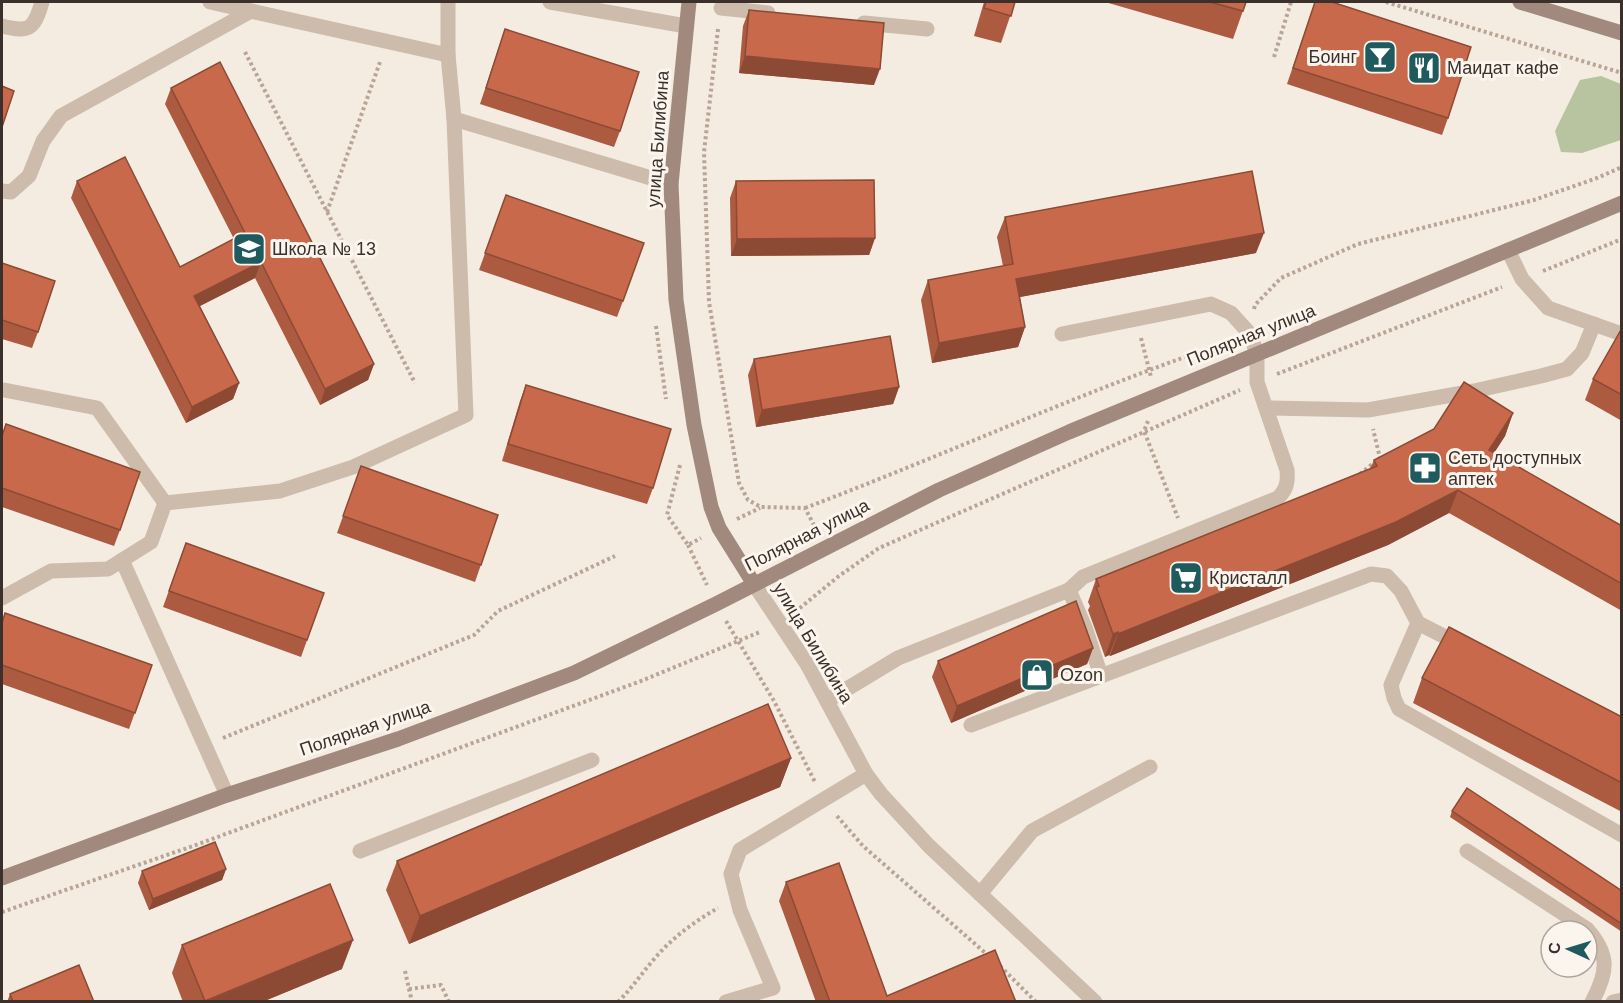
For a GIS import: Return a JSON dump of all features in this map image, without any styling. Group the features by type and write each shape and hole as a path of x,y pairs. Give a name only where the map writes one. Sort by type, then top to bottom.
{"main road":[{"name":"улица Билибина","path":"689,2 671,184 676,300 694,425 711,507 719,528 754,584"},
{"path":"1520,2 1622,33"},
{"name":"Полярная улица","path":"2,878 227,795 398,739 574,673 950,485 1069,432 1622,203"}],"street":[{"path":"2,26 25,30 32,27 37,20 42,2"},
{"path":"210,2 448,55"},
{"path":"165,503 280,491 353,467 466,415 454,119 448,55 448,2"},
{"path":"550,2 686,26"},
{"path":"721,8 778,14"},
{"path":"2,191 11,192 29,176 43,141 61,116 251,11"},
{"path":"847,21 927,29"},
{"path":"454,119 671,184"},
{"path":"1508,250 1522,279 1548,308 1622,334"},
{"path":"827,701 898,658 1069,590 1083,578 1278,498 1284,491 1288,482 1287,470 1257,382 1257,354 1250,334 1231,313 1210,304 1062,334"},
{"path":"1266,408 1368,410 1474,391 1567,369 1582,353 1594,324"},
{"path":"2,392 97,408 165,503"},
{"path":"2,598 51,571 108,569 151,542 165,503"},
{"path":"122,560 227,795"},
{"path":"971,725 1371,574 1387,576 1401,591 1418,623 1473,651"},
{"name":"улица Билибина","path":"754,584 782,623 866,774 902,819 1095,1002"},
{"path":"1069,590 1086,630 1101,676"},
{"path":"1418,623 1391,685 1399,709 1622,835"},
{"path":"360,851 592,760"},
{"path":"980,894 1032,831 1150,767"},
{"path":"726,1002 773,988 736,897 731,874 740,850 866,774"},
{"path":"1467,851 1587,929 1597,940 1604,954 1604,974 1592,1002"},
{"path":"1613,1002 1622,1000"}],"path":[{"path":"1274,57 1291,2"},
{"path":"1386,2 1622,73"},
{"path":"721,8 704,152 709,302 739,483 748,500 761,507 806,508 903,471 1149,369 1216,346"},
{"path":"327,212 387,41"},
{"path":"245,52 415,383"},
{"path":"1250,334 1255,305 1281,278 1358,244 1533,200 1622,167"},
{"path":"1173,507 1144,431 1257,382 1622,239"},
{"path":"1352,480 1380,458 1368,410"},
{"path":"806,508 839,576"},
{"path":"205,745 474,635 498,611 615,556"},
{"path":"737,641 774,701 824,800 863,846 991,958"},
{"path":"618,1002 630,991 656,956 697,921 736,897"},
{"path":"1000,965 1036,1002"},
{"path":"405,971 412,1002"},
{"path":"409,990 441,985 449,1002"}],"green space":[{"path":"1601,76 1621,84 1621,140 1582,153 1561,152 1555,131 1580,80"}],"building":[{"path":"986,2 1015,2 1011,16 984,8"},
{"path":"1210,2 1246,2 1243,11"},
{"path":"1315,2 1332,2 1471,47 1448,118 1293,68"},
{"path":"749,10 884,23 880,69 745,56"},
{"path":"505,29 639,72 620,131 486,88"},
{"path":"220,62 374,364 325,389 261,262 194,296 239,383 192,407 77,181 125,157 180,267 245,233 171,88"},
{"path":"2,86 14,91 2,127"},
{"path":"1252,171 1264,233 1016,279 1025,327 939,343 928,280 1013,264 1005,217"},
{"path":"874,180 875,238 737,239 736,181"},
{"path":"506,195 644,243 623,301 485,253"},
{"path":"2,263 55,281 38,332 2,320"},
{"path":"1622,328 1622,395 1593,379"},
{"path":"890,336 899,387 762,410 754,359"},
{"path":"1464,382 1513,413 1489,450 1622,526 1622,584 1458,490 1396,522 1118,634 1118,632 1113,634 1096,587 1099,586 1096,579 1377,466 1374,460 1434,429"},
{"path":"526,385 671,429 653,488 508,444"},
{"path":"6,424 140,472 120,530 2,488 2,436"},
{"path":"361,466 498,515 481,565 343,516"},
{"path":"186,543 324,593 307,640 169,591"},
{"path":"1076,601 1093,648 957,706 938,661"},
{"path":"5,613 152,665 135,713 2,665 2,623"},
{"path":"1449,627 1622,717 1622,783 1422,678"},
{"path":"768,704 791,758 420,916 397,861"},
{"path":"1467,788 1622,891 1622,924 1452,811"},
{"path":"215,842 226,869 153,899 142,871"},
{"path":"839,863 887,996 995,950 1016,1002 830,1002 786,882"},
{"path":"330,884 353,940 205,1001 182,945"},
{"path":"79,965 94,1002 13,1002 10,994"}],"place":[{"name":"Боинг","path":"1380,57"},
{"name":"Маидат кафе","path":"1424,68"},
{"name":"Школа № 13","path":"249,249"},
{"name":"Сеть доступных аптек","path":"1425,468"},
{"name":"Кристалл","path":"1186,578"},
{"name":"Ozon","path":"1037,675"}]}
